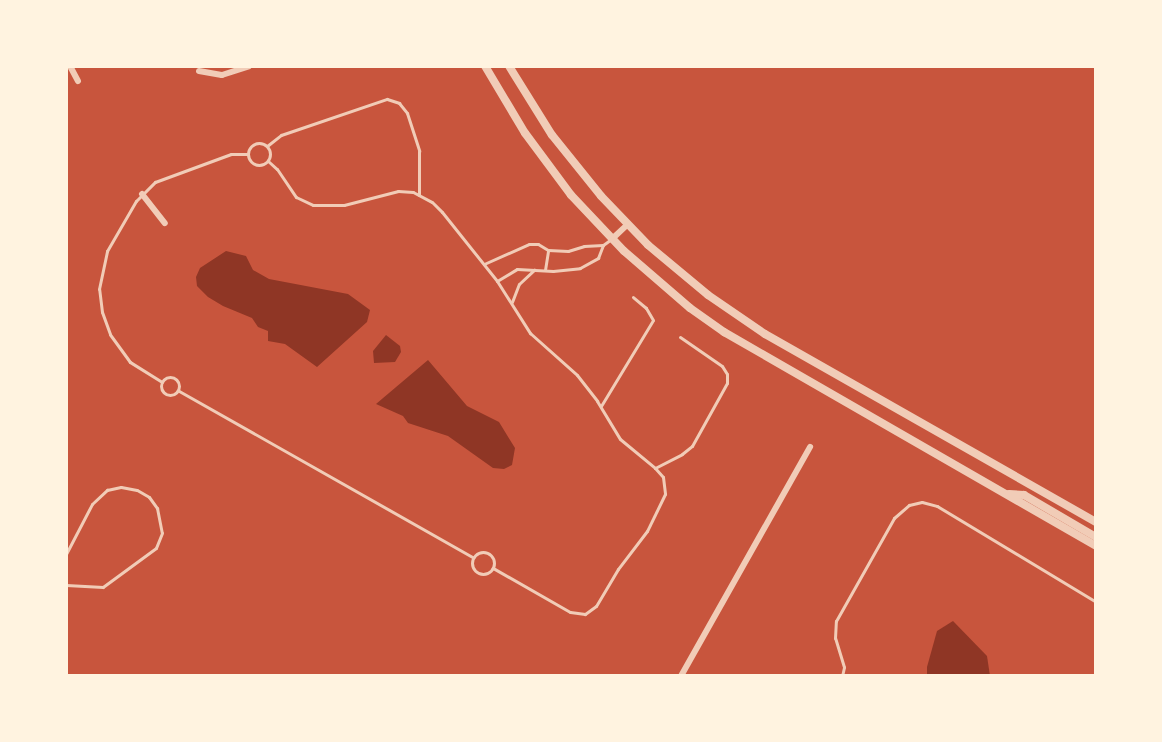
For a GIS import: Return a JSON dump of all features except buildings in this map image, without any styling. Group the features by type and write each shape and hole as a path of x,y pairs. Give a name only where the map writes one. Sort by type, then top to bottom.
{"street":[{"path":"70,66 78,81"},
{"path":"199,71 222,75 249,66"},
{"path":"484,66 541,157 577,202 652,277 724,332 1096,546"},
{"path":"509,66 558,143 627,225 693,283 757,328 1096,522"},
{"path":"142,194 165,223"},
{"path":"612,239 627,225"},
{"path":"681,676 810,447"},
{"path":"1005,494 1024,495 1096,537"}],"lane":[{"path":"248,154 255,144 267,146 281,135 387,99 399,103 407,113 419,151 420,195"},
{"path":"248,154 255,165 264,165 270,154 267,146"},
{"path":"162,382 137,368 118,350 107,326 99,297 101,274 107,251 142,194 159,180 231,154 248,154"},
{"path":"268,161 277,169 296,197 313,205 344,205 393,191 420,195 442,212 497,281 530,333 577,375 601,406 620,439 656,468 663,477 665,489 660,506 641,539 589,612 581,615 570,612 493,568"},
{"path":"484,264 529,244 538,244 548,250 568,251 584,246 603,245 612,239"},
{"path":"497,281 518,269 571,270 598,258 603,245"},
{"path":"545,270 548,250"},
{"path":"512,302 519,284 534,270"},
{"path":"601,406 653,320 646,308 633,297"},
{"path":"656,468 692,446 727,383 727,374 722,366 680,337"},
{"path":"169,377 176,378 179,383 178,391 171,396 164,394 161,388 162,382 169,377"},
{"path":"178,391 473,557"},
{"path":"66,554 92,504 107,490 121,488 137,490 149,497 158,508 162,533 156,548 103,586 66,585"},
{"path":"842,676 844,667 834,638 836,621 894,518 909,505 922,502 937,506 1096,602"},
{"path":"473,557 481,552 488,553 493,560 493,568"},
{"path":"473,557 472,565 476,572 487,573 493,568"}],"shaded area":[{"path":"226,251 246,256 253,270 269,279 348,294 370,310 367,322 317,367 285,344 268,341 268,331 258,327 252,318 223,306 208,297 197,286 196,277 200,268"},
{"path":"386,335 400,346 401,352 395,362 374,363 373,351"},
{"path":"428,360 467,406 499,422 515,448 512,465 504,469 493,468 448,436 408,423 403,416 376,404"},
{"path":"953,621 987,656 990,676 927,676 927,667 937,631"}]}
